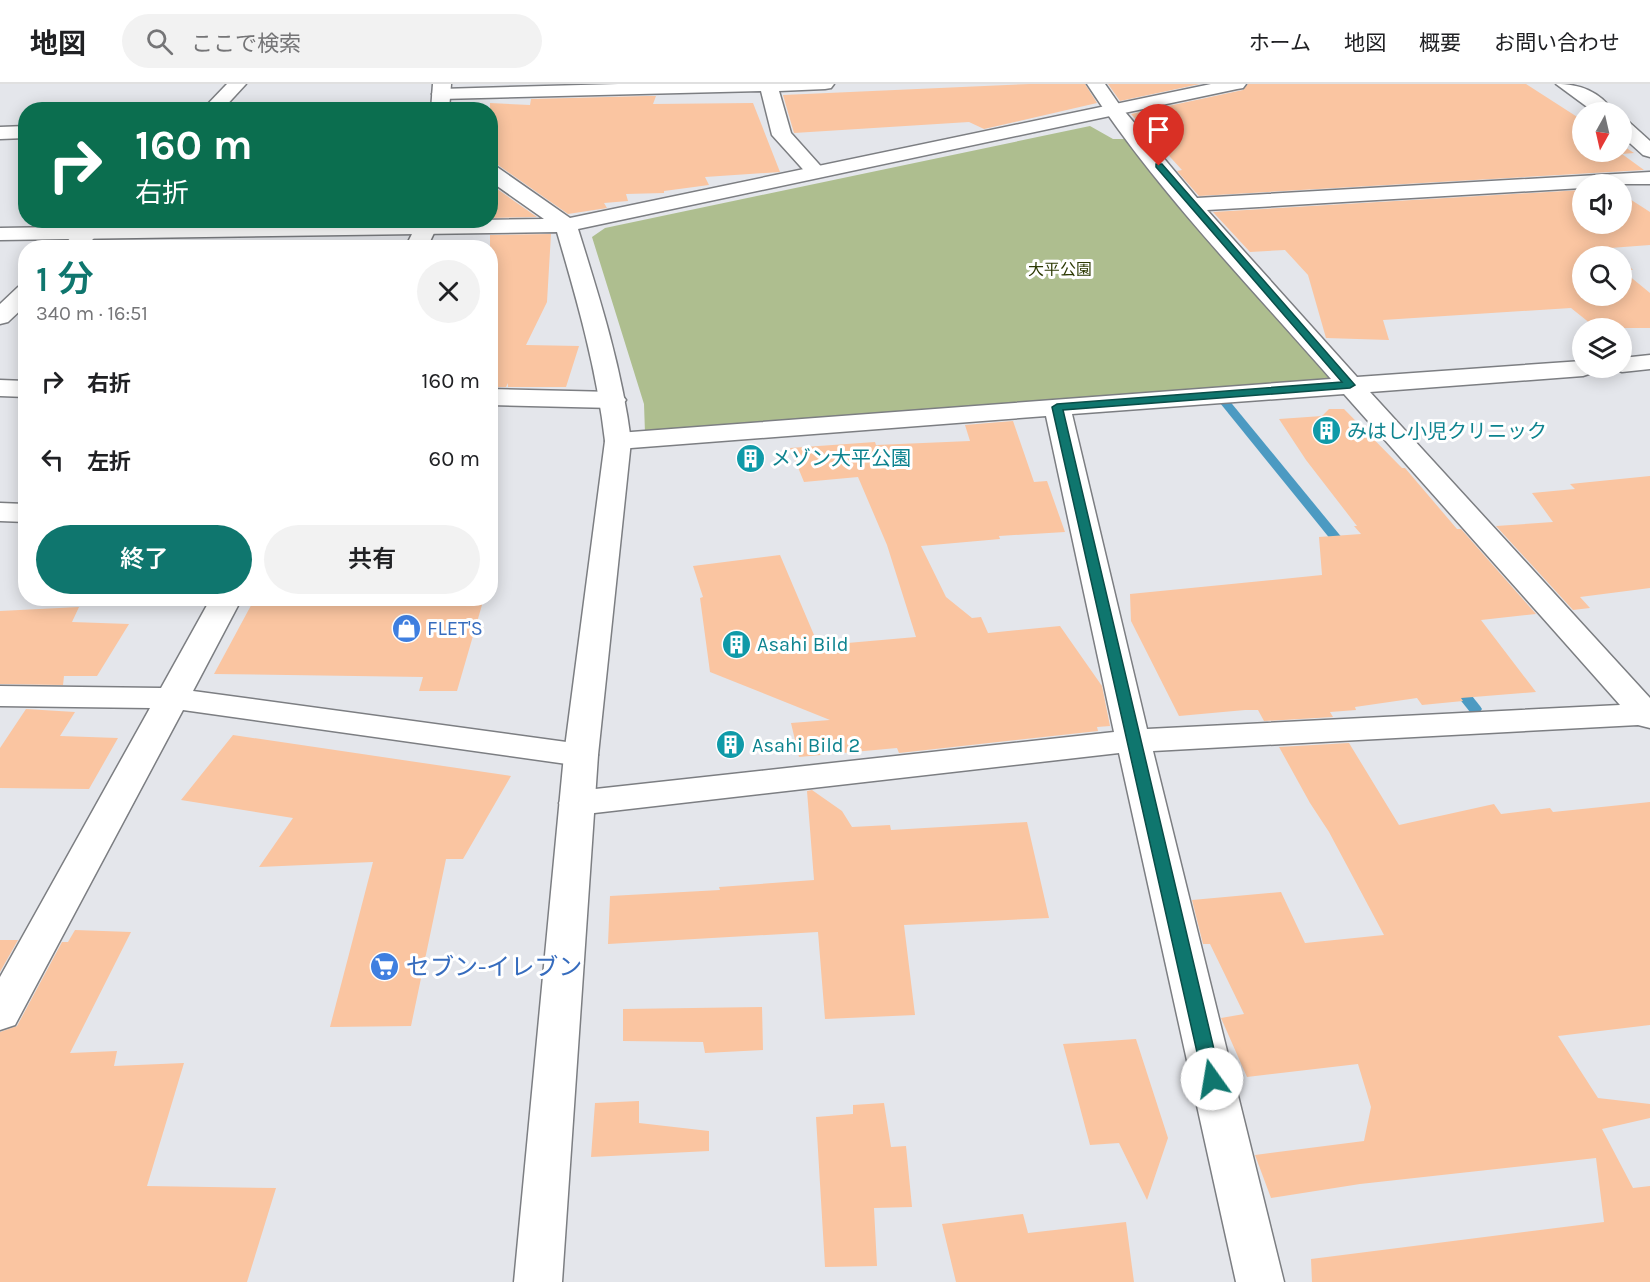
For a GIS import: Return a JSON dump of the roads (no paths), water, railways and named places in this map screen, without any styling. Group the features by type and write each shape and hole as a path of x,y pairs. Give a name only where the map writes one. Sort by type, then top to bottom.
{"street":[{"path":"219,102 237,84"},
{"path":"441,96 825,84"},
{"path":"1096,84 1114,111 1191,205 1350,385 1649,715"},
{"path":"498,225 566,225 1238,84"},
{"path":"1565,84 1593,102"},
{"path":"768,85 782,135 816,172"},
{"path":"0,133 18,132"},
{"path":"1632,135 1650,151"},
{"path":"498,177 566,225 588,299 612,400 618,441 581,755 538,1282"},
{"path":"1191,205 1650,178"},
{"path":"0,234 70,228"},
{"path":"80,240 92,228"},
{"path":"0,317 18,300"},
{"path":"1632,364 1650,362"},
{"path":"618,441 1572,369"},
{"path":"0,388 18,389"},
{"path":"498,398 612,400"},
{"path":"1057,407 1260,1282"},
{"path":"0,512 18,513"},
{"path":"0,1014 222,606"},
{"path":"0,696 173,698 581,755"},
{"path":"578,803 1133,741 1649,715"}],"waterway":[{"path":"1224,401 1344,548"},
{"path":"1455,684 1475,709"}],"place":[{"name":"みはし小児クリニック","path":"1326,431"},
{"name":"メゾン大平公園","path":"750,458"},
{"name":"FLET'S","path":"406,628"},
{"name":"Asahi Bild","path":"736,644"},
{"name":"Asahi Bild 2","path":"731,745"},
{"name":"セブン-イレブン","path":"385,967"}],"park label":[{"name":"大平公園","path":"1060,269"}]}
